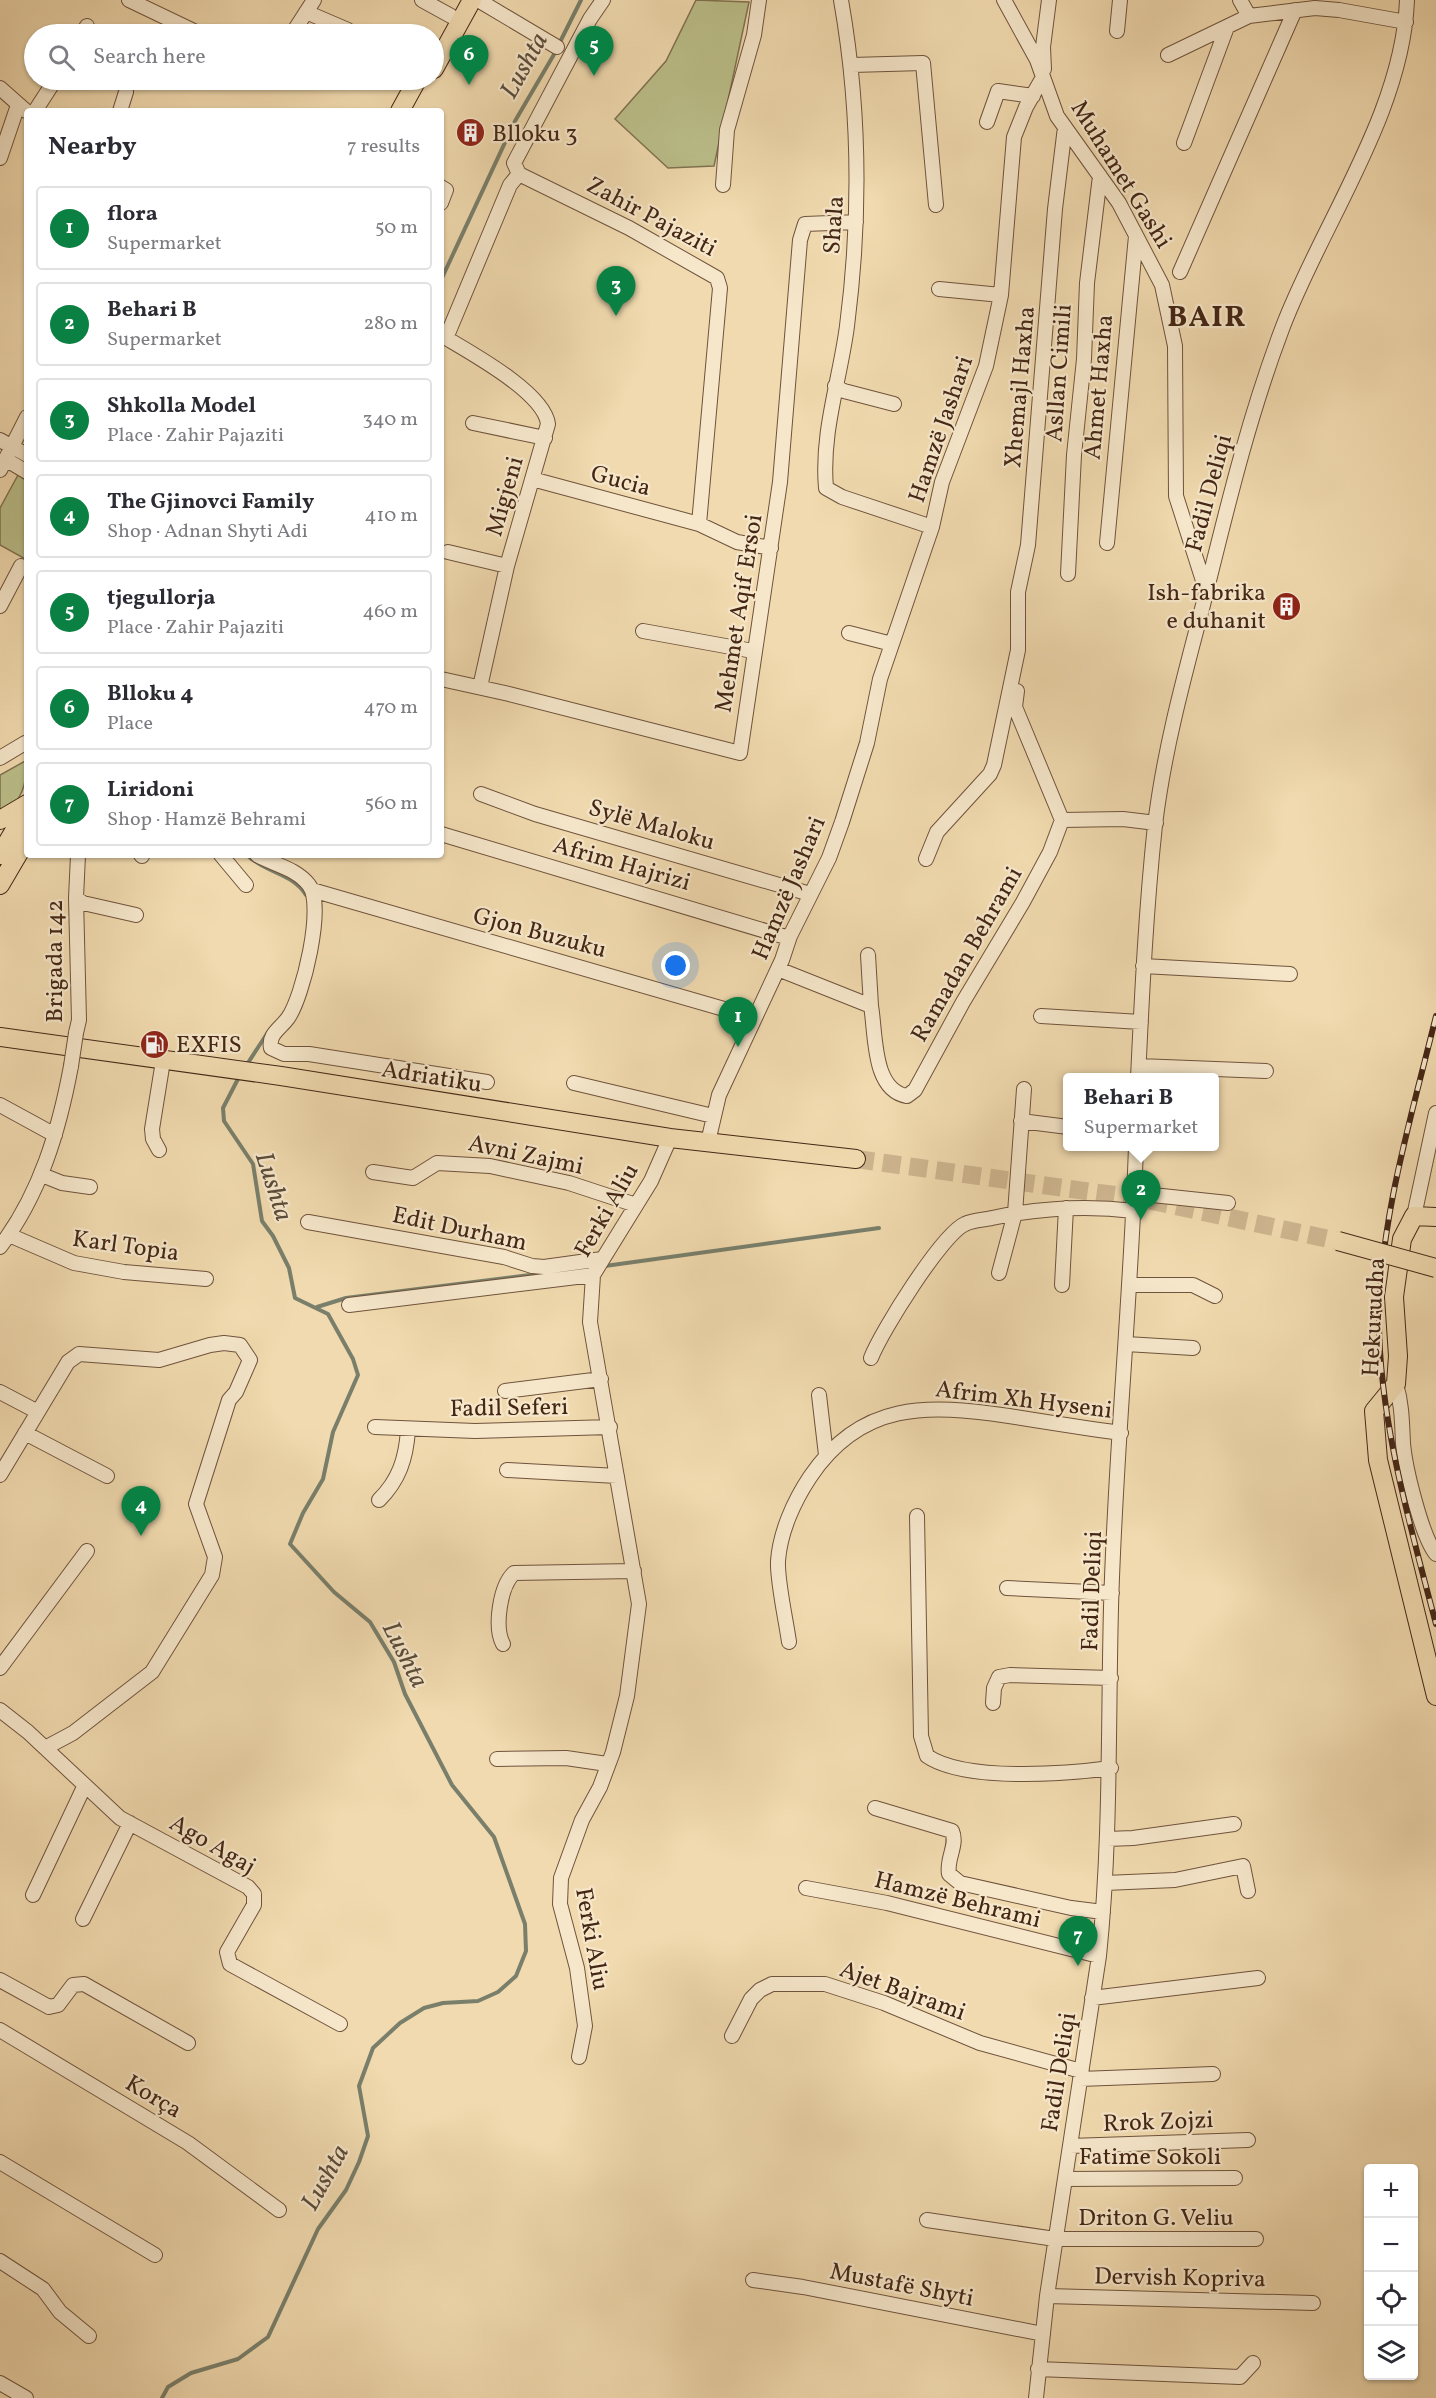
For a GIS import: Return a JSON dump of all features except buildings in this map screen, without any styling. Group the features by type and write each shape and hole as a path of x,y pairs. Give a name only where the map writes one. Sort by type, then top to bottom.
{"main road":[{"path":"444,51 472,0"},
{"path":"444,29 455,8"},
{"path":"402,108 412,90"},
{"path":"413,108 423,90"},
{"path":"0,820 24,808"},
{"path":"3,845 24,811"},
{"path":"0,885 24,844"},
{"name":"Adriatiku","path":"0,1037 281,1076 670,1138 856,1159"},
{"path":"1414,1216 1436,1217"},
{"name":"Hekurudha","path":"1414,1216 1402,1239 1394,1297 1398,1356 1396,1384 1374,1411 1378,1460 1436,1696"},
{"path":"1338,1241 1436,1268"}],"street":[{"path":"422,0 455,8"},
{"path":"478,0 557,47"},
{"path":"444,335 450,331 510,185 519,174 514,163 590,19 603,0"},
{"path":"723,185 727,130 751,45 759,0"},
{"name":"Shala","path":"841,0 852,65 858,173 848,323 824,468 826,488 842,497 932,527"},
{"name":"Muhamet Gashi","path":"1004,0 1033,52 1057,116 1100,176 1162,285 1175,346 1176,496 1206,590"},
{"path":"1044,82 1043,46 1049,0"},
{"path":"1117,30 1120,0"},
{"path":"1240,0 1249,16"},
{"name":"Fadil Deliqi","path":"1138,1072 1143,966 1156,823 1173,722 1206,590 1247,434 1282,328 1374,130 1393,79 1406,22 1407,0"},
{"path":"137,2 180,24"},
{"path":"298,24 310,6 338,24"},
{"path":"1180,272 1295,10"},
{"path":"1168,56 1249,16 1295,10 1339,10 1406,22"},
{"path":"1184,143 1227,27"},
{"path":"852,65 923,63 936,205"},
{"name":"Hamzë Jashari","path":"708,1142 719,1095 778,969 789,938 829,858 842,822 867,743 880,679 932,527 942,482 986,366 1001,295 1014,137 1033,96 1044,82"},
{"path":"0,88 23,108 0,158"},
{"path":"37,108 49,90"},
{"path":"987,122 998,91 1033,96"},
{"path":"121,108 126,92"},
{"name":"Xhemajl Haxha","path":"1062,820 1016,707 1018,592 1028,544 1055,209 1065,127"},
{"name":"Zahir Pajaziti","path":"519,174 629,228 717,278 720,288 699,524"},
{"name":"Asllan Cimili","path":"1068,574 1074,454 1084,359 1087,283 1100,176"},
{"name":"Mehmet Aqif Ersoi","path":"444,680 740,753 753,651 771,548 792,357 800,240 805,224 856,222"},
{"name":"Ahmet Haxha","path":"1107,543 1136,236"},
{"path":"939,289 1001,295"},
{"name":"Migjeni","path":"444,337 491,367 540,404 547,414 548,424 545,438 507,566 480,687"},
{"path":"836,387 844,392 894,404"},
{"path":"24,421 6,443 3,464 24,471"},
{"name":"Migjeni","path":"473,423 545,438"},
{"path":"6,443 24,453"},
{"name":"Gucia","path":"532,479 699,524 737,542 771,548"},
{"name":"Migjeni","path":"448,552 507,566"},
{"path":"0,606 21,566 24,567"},
{"path":"643,631 753,651"},
{"path":"849,633 892,644"},
{"name":"Xhemajl Haxha","path":"926,859 937,832 992,770 1018,650"},
{"path":"0,758 24,744"},
{"name":"Sylë Maloku","path":"481,794 535,814 810,894"},
{"path":"1062,820 1124,819 1156,823"},
{"name":"Ramadan Behrami","path":"868,955 871,1006 882,1076 896,1094 907,1096 915,1090 963,1002 1023,902 1050,852 1062,820"},
{"name":"Afrim Hajrizi","path":"444,835 789,938"},
{"name":"Brigada 142","path":"0,1247 42,1175 55,1135 71,1066 79,1020 76,898 78,858"},
{"path":"224,858 246,885"},
{"path":"263,858 297,874 312,890 313,924 309,963 298,999 288,1018 274,1034 270,1042 271,1048 276,1052 309,1054 487,1082"},
{"name":"Gjon Buzuku","path":"312,890 755,1018"},
{"path":"76,898 83,903 136,915"},
{"path":"1143,966 1290,974"},
{"path":"778,969 871,1006"},
{"path":"1041,1016 1140,1022"},
{"path":"159,1150 153,1139 152,1129 163,1061"},
{"path":"1138,1072 1266,1071"},
{"path":"574,1083 713,1116"},
{"path":"999,1273 1015,1213 1024,1089"},
{"path":"0,1105 55,1135"},
{"name":"Hekurudha","path":"1414,1216 1436,1113"},
{"path":"1022,1121 1063,1126"},
{"name":"Ferki Aliu","path":"579,2057 585,2026 577,1968 562,1914 559,1892 561,1878 579,1829 600,1787 613,1752 627,1696 639,1604 590,1322 598,1267 651,1181 670,1138"},
{"name":"Fadil Deliqi","path":"1035,2398 1047,2296 1099,1956 1103,1912 1111,1768 1112,1593 1136,1151"},
{"name":"Avni Zajmi","path":"373,1172 413,1178 437,1163 490,1166 569,1183 636,1205"},
{"path":"42,1175 62,1183 90,1187"},
{"path":"1134,1193 1228,1203"},
{"path":"871,1358 879,1339 899,1305 964,1224 1015,1213 1066,1208 1086,1207 1134,1211"},
{"path":"1062,1285 1066,1208"},
{"name":"Edit Durham","path":"308,1221 504,1257 532,1266 598,1267"},
{"name":"Karl Topia","path":"9,1235 74,1263 124,1272 206,1279"},
{"path":"349,1305 598,1267"},
{"path":"1129,1285 1193,1285 1215,1296"},
{"path":"0,1475 68,1362 79,1354 159,1360 188,1349 224,1343 240,1346 250,1360 240,1384 229,1400 196,1504 215,1557 212,1575 152,1672 73,1733 45,1748"},
{"path":"1126,1344 1193,1348"},
{"path":"505,1391 601,1379"},
{"path":"1396,1384 1401,1401 1403,1445 1411,1479 1428,1545 1436,1554"},
{"path":"0,1392 38,1412"},
{"path":"819,1395 826,1455"},
{"name":"Afrim Xh Hyseni","path":"789,1642 778,1564 780,1545 786,1524 807,1482 826,1455 843,1438 875,1419 927,1409 965,1410 1121,1433"},
{"name":"Fadil Seferi","path":"375,1427 476,1431 610,1427"},
{"path":"379,1500 392,1487 401,1471 408,1430"},
{"path":"25,1433 107,1476"},
{"path":"507,1470 617,1476"},
{"path":"917,1516 921,1736 927,1756 947,1766 1030,1774 1111,1768"},
{"path":"0,1668 87,1551"},
{"path":"503,1644 498,1632 501,1606 505,1585 514,1573 634,1570"},
{"path":"1007,1588 1112,1593"},
{"path":"993,1703 994,1688 999,1677 1010,1675 1111,1677"},
{"name":"Ago Agaj","path":"0,1710 45,1748 84,1786 130,1823 248,1887 254,1894 254,1905 227,1952 230,1964 340,2024"},
{"path":"497,1759 566,1758 607,1764"},
{"path":"33,1895 84,1786"},
{"path":"875,1808 952,1831 954,1841 947,1869 953,1879 1071,1908 1103,1912"},
{"path":"83,1919 130,1823"},
{"path":"1107,1839 1133,1838 1234,1824"},
{"path":"1105,1883 1175,1880 1243,1866 1248,1891"},
{"name":"Hamzë Behrami","path":"806,1888 897,1906 1099,1956"},
{"path":"1092,1998 1258,1978"},
{"path":"0,1980 49,2007 58,2005 73,1985 84,1984 188,2043"},
{"name":"Ajet Bajrami","path":"732,2036 751,1999 760,1990 772,1984 825,1984 884,2003 980,2043 1080,2075 1213,2074"},
{"name":"Korça","path":"0,2030 188,2143 279,2210"},
{"name":"Rrok Zojzi","path":"1070,2146 1248,2140"},
{"path":"0,2162 155,2255"},
{"name":"Fatime Sokoli","path":"1065,2179 1235,2178"},
{"path":"927,2220 1055,2239"},
{"name":"Driton G. Veliu","path":"1055,2239 1256,2239"},
{"path":"0,2261 43,2289 60,2312 88,2336"},
{"name":"Mustafë Shyti","path":"753,2280 813,2289 1043,2334"},
{"name":"Dervish Kopriva","path":"1047,2296 1313,2303"},
{"path":"1038,2369 1240,2376 1253,2363"},
{"path":"0,2383 26,2398"}],"green space":[{"path":"696,0 749,2 714,166 668,168 615,119 666,61"},
{"path":"18,475 24,479 24,558 0,545 0,508"},
{"path":"24,762 22,792 14,805 0,815 0,775"}],"waterway":[{"name":"Lushta","path":"559,44 581,0"},
{"name":"Lushta","path":"444,274 515,121 556,51"},
{"name":"Lushta","path":"250,858 294,882 306,895"},
{"name":"Lushta","path":"246,1066 268,1032"},
{"name":"Lushta","path":"162,2398 168,2387 191,2373 238,2359 268,2337 318,2229 346,2190 359,2162 368,2136 359,2086 373,2048 400,2023 424,2008 443,2003 478,2001 498,1992 516,1976 526,1951 525,1924 494,1837 452,1785 405,1694 394,1662 370,1622 334,1592 290,1544 303,1513 323,1479 333,1432 358,1375 353,1359 328,1314 295,1298 289,1268 273,1236 262,1221 253,1164 224,1121 223,1108 239,1077"},
{"path":"605,1266 879,1228"},
{"path":"317,1307 346,1298 546,1273"}],"tunnel":[{"path":"856,1159 1143,1199 1338,1241"}],"railway":[{"path":"1436,1016 1391,1205 1385,1243 1379,1320 1380,1358 1390,1435 1436,1624"}],"place":[{"name":"tjegullorja","path":"594,76"},
{"name":"Blloku 4","path":"469,85"},
{"name":"Blloku 3","path":"471,133"},
{"name":"Shkolla Model","path":"616,316"},
{"name":"Ish-fabrika e duhanit","path":"1287,606"},
{"name":"EXFIS","path":"155,1044"},
{"name":"flora","path":"738,1047"},
{"name":"Behari B","path":"1141,1220"},
{"name":"The Gjinovci Family","path":"141,1536"},
{"name":"Liridoni","path":"1078,1966"}],"district":[{"name":"BAIR","path":"1207,316"}]}
